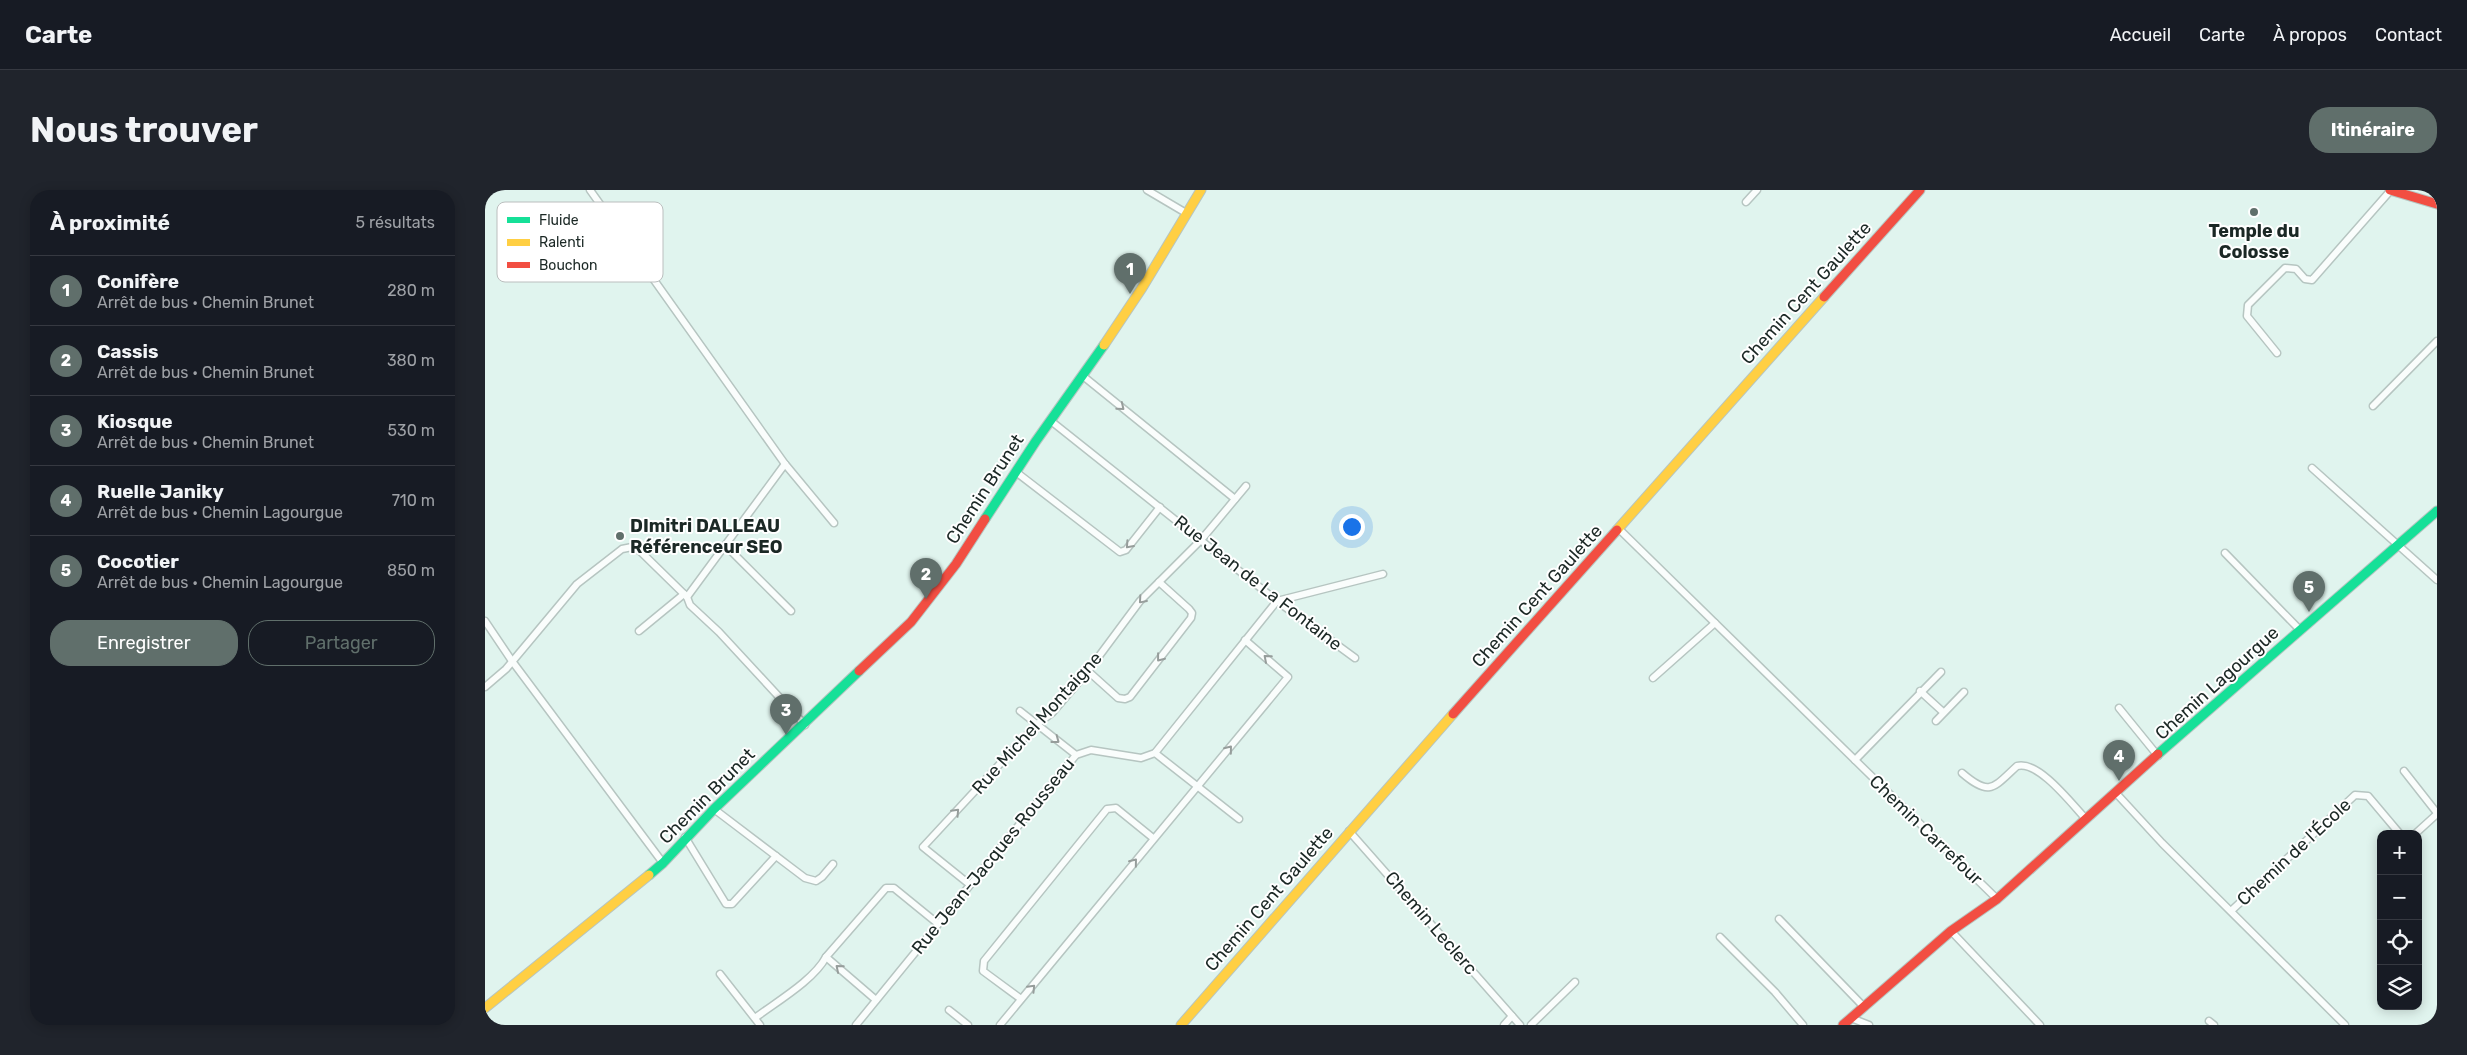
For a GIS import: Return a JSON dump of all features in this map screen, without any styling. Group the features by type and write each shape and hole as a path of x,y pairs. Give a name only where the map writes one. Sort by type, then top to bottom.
{"street":[{"path":"590,190 599,202"},
{"path":"1147,190 1185,213"},
{"name":"Chemin Brunet","path":"485,1008 663,863 714,809 805,725 911,622 956,564 1051,420 1083,376 1142,288 1185,213 1201,190"},
{"path":"1746,202 1757,190"},
{"name":"Chemin Cent Gaulette","path":"1181,1025 1349,831 1920,190"},
{"path":"2277,353 2247,316 2248,305 2285,268 2296,269 2305,279 2311,280 2391,190 2437,204"},
{"path":"655,282 785,464 834,523"},
{"path":"2373,406 2437,341"},
{"path":"1083,376 1235,499"},
{"name":"Rue Jean de La Fontaine","path":"1051,420 1277,601 1355,658"},
{"path":"639,631 685,595 726,546 785,464"},
{"path":"2312,468 2437,580"},
{"name":"Rue Jean de La Fontaine","path":"1016,472 1120,552 1126,550 1160,508"},
{"name":"Rue Michel Montaigne","path":"969,884 923,847 1036,725 1052,713 1088,671 1140,601 1201,540 1246,486"},
{"name":"Chemin Lagourgue","path":"1843,1025 1951,932 1997,899 2085,818 2437,511"},
{"name":"Chemin Carrefour","path":"1619,529 1997,899"},
{"path":"726,546 791,611"},
{"path":"485,686 512,661 577,584 627,547 636,548 685,595 690,605 719,632 805,725"},
{"name":"Chemin Lagourgue","path":"2225,553 2301,630"},
{"path":"1239,819 1155,753 1277,601 1383,574"},
{"path":"1088,671 1118,698 1125,699 1130,697 1191,618 1192,613 1189,609 1159,582"},
{"path":"485,621 512,661 663,863"},
{"path":"1653,678 1715,623"},
{"path":"1000,1025 1021,999 1034,987 1153,838 1198,787 1288,677 1245,640"},
{"name":"Chemin Carrefour","path":"1855,760 1941,672"},
{"path":"1921,691 1943,712"},
{"path":"1936,720 1964,692"},
{"path":"2119,708 2158,756"},
{"path":"1020,711 1076,754"},
{"name":"Rue Jean-Jacques Rousseau","path":"856,1025 1076,754 1091,750 1141,758 1155,753"},
{"path":"1962,773 1979,787 1983,788 1997,784 2017,766 2030,766 2043,774 2085,818"},
{"path":"2404,771 2437,814 2419,830"},
{"path":"2115,792 2345,1025"},
{"name":"Chemin de l'École","path":"2231,911 2355,795 2368,796 2398,830"},
{"path":"1021,999 983,971 984,961 1107,809 1116,808 1153,838"},
{"path":"714,809 811,880 822,878 833,864"},
{"name":"Chemin Leclerc","path":"1349,831 1520,1025"},
{"path":"685,838 726,904 731,904 776,856"},
{"path":"755,1018 822,965 826,957 886,888 894,888 937,923"},
{"path":"1779,919 1864,1008"},
{"path":"1951,932 2039,1025"},
{"path":"1720,937 1775,992 1803,1025"},
{"path":"826,957 876,1000"},
{"path":"720,974 760,1025"},
{"path":"1531,1025 1575,982"},
{"path":"949,1010 969,1025"},
{"path":"1504,1025 1512,1016"},
{"path":"1851,1018 1869,1025"}],"traffic: fast":[{"path":"985,519 1036,441 1104,345"},
{"path":"2158,754 2437,511"},
{"path":"649,875 663,863 714,809 859,671"}],"traffic: slow":[{"path":"1104,345 1142,288 1201,190"},
{"path":"1617,530 1824,297"},
{"path":"1181,1025 1453,714"},
{"path":"485,1008 649,875"}],"traffic: jam":[{"path":"1824,297 1920,190"},
{"path":"2390,190 2437,204"},
{"path":"859,671 911,622 956,564 985,519"},
{"path":"1453,714 1617,530"},
{"path":"1843,1025 1951,931 1997,899 2158,754"}],"place":[{"name":"Temple du Colosse","path":"2254,212"},
{"name":"Conifère","path":"1130,294"},
{"name":"DImitri DALLEAU Référenceur SEO","path":"620,536"},
{"name":"Cassis","path":"926,599"},
{"name":"Cocotier","path":"2309,612"},
{"name":"Kiosque","path":"786,735"},
{"name":"Ruelle Janiky","path":"2119,781"}]}
